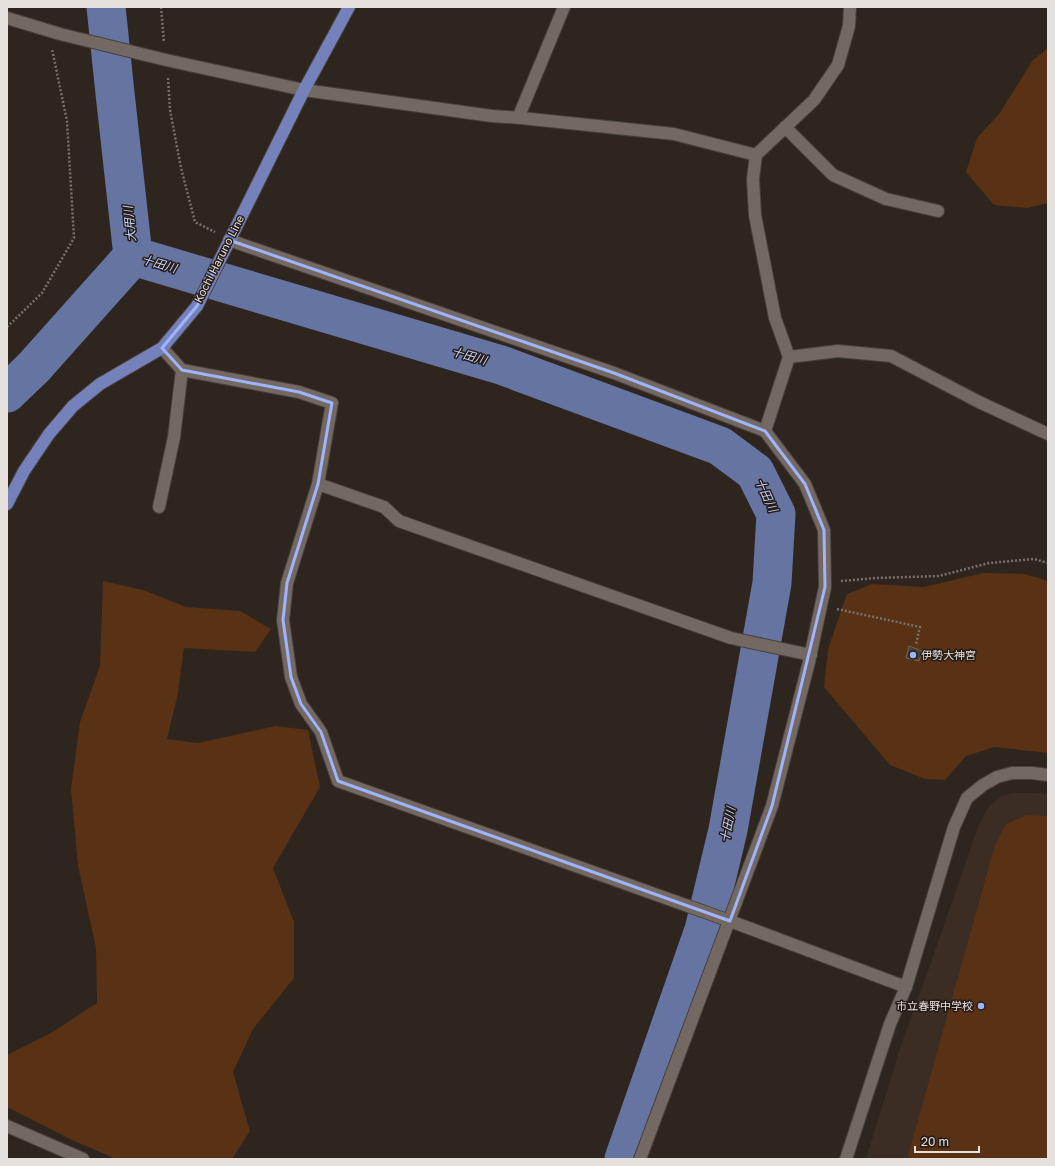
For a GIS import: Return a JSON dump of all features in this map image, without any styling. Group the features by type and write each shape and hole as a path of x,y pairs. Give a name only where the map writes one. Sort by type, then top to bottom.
{"main road":[{"name":"Kochi Haruno Line","path":"7,504 24,470 49,434 73,406 100,384 162,348 196,306 304,90 349,7"}],"street":[{"path":"521,118 521,111 564,7"},
{"path":"765,431 789,357 775,318 755,216 753,179 756,155 814,100 838,65 849,26 850,7"},
{"path":"7,18 60,34 164,60 304,90 492,116 674,134 756,155"},
{"path":"785,128 833,176 886,199 938,211"},
{"path":"228,243 614,373 765,431 806,484 824,530 825,582 811,655 772,806 640,1159"},
{"path":"162,348 182,370 299,392 332,403 318,484 287,583 283,620 292,677 296,690 301,704 321,732 338,781 730,921 906,987"},
{"path":"789,357 838,351 891,356 979,402 1048,434"},
{"path":"159,507 174,437 182,370"},
{"path":"318,484 384,507 400,521 731,638 811,655"},
{"path":"846,1159 890,1024 906,987 954,827 968,798 983,785 997,777 1012,773 1048,775"},
{"path":"7,1126 82,1159"}],"path":[{"path":"161,7 164,60 170,110 181,168 195,222 228,243"},
{"path":"7,327 42,293 74,238 67,120 48,30"},
{"path":"825,582 876,578 939,576 989,562 1034,559 1048,563"},
{"path":"821,606 920,627 916,644"}],"highlighted area":[{"path":"229,240 614,373 765,431 805,484 824,530 825,587 772,806 730,921 338,781 321,732 301,704 291,677 283,620 287,583 318,484 332,403 299,392 182,370 162,348 197,306"}],"shaded area":[{"path":"1048,48 1048,203 1027,208 994,205 966,172 977,138 999,114 1033,60"},
{"path":"983,573 1025,574 1048,581 1048,753 995,747 966,756 945,780 925,779 890,765 824,687 828,649 847,594 872,584 924,587"},
{"path":"103,581 143,590 186,607 240,611 271,629 255,652 184,648 178,693 167,739 198,743 276,726 308,730 320,787 273,868 294,922 294,978 253,1029 233,1072 250,1131 232,1159 116,1159 72,1140 7,1107 7,1055 51,1033 97,1003 96,948 78,866 71,789 80,722 100,666"},
{"name":"市立春野中学校","path":"1012,793 1048,794 1048,1159 866,1159 902,1042 979,824 989,806 1002,796"},
{"name":"市立春野中学校","path":"1027,815 1048,816 1048,1159 910,1159 908,1156 995,845 1006,824"}],"building":[{"path":"909,646 922,651 919,661 906,658"}],"waterway":[{"name":"大用川","path":"7,393 34,367 133,256 106,7"},
{"name":"十田川","path":"133,256 501,365 720,446 755,472 776,514 772,583 728,830 704,930 624,1159"}],"place":[{"name":"伊勢大神宮","path":"913,655"},
{"name":"市立春野中学校","path":"981,1006"}]}
